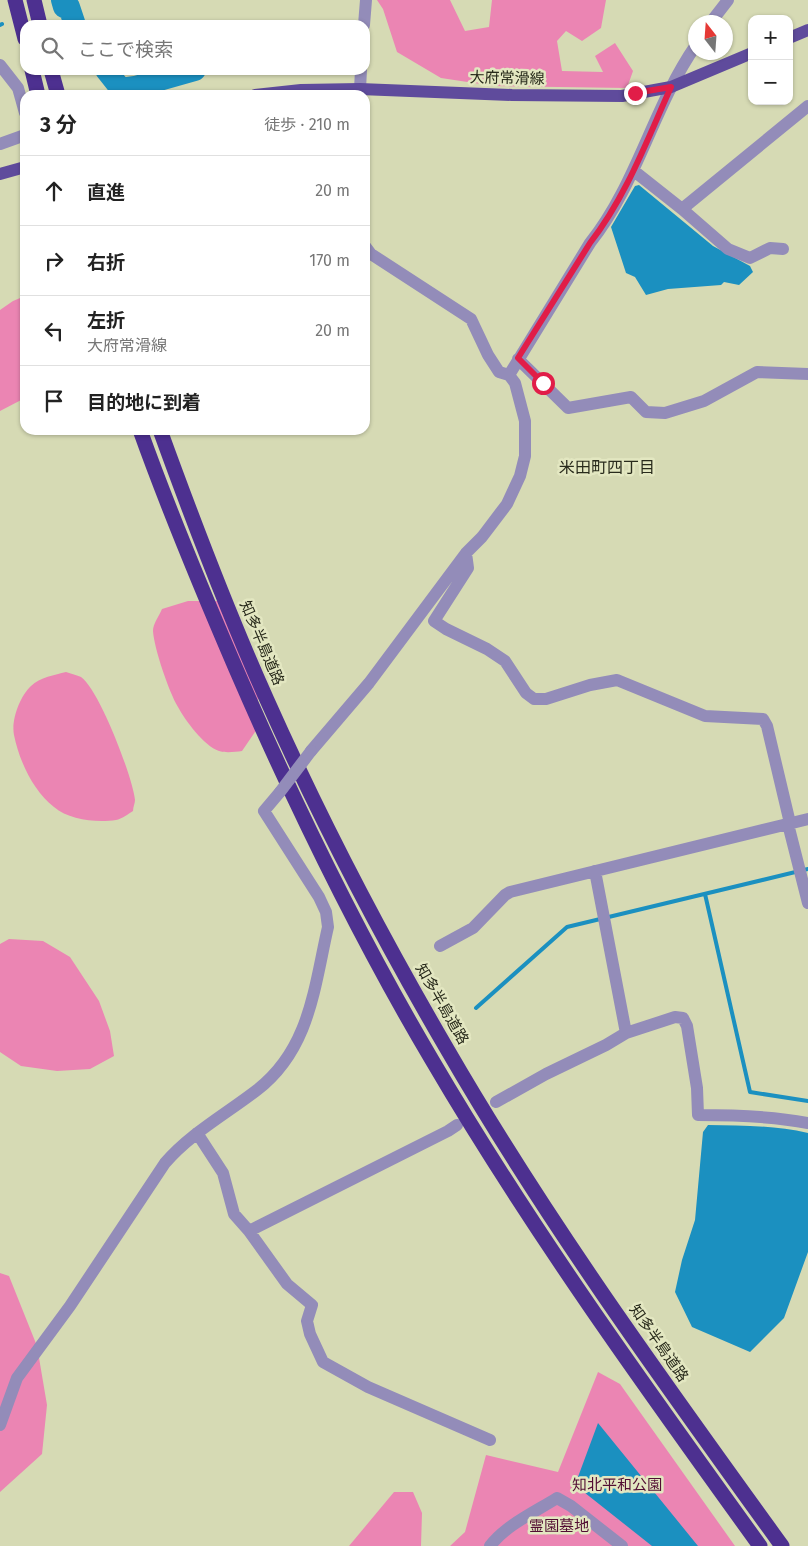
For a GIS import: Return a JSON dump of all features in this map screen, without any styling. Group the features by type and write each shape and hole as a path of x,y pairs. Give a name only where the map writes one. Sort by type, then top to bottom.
{"highway":[{"path":"16,0 21,20"},
{"path":"34,0 39,20"},
{"path":"33,75 37,90"},
{"path":"52,75 57,90"},
{"path":"142,435 200,585 305,821 375,957 432,1060 564,1268 760,1546"},
{"name":"知多半島道路","path":"162,435 212,568 267,699 321,814 385,940 448,1051 520,1169 577,1257 782,1546"}],"main road":[{"path":"793,36 808,30"},
{"name":"大府常滑線","path":"341,90 622,96 671,87 748,55"},
{"path":"0,174 20,168"}],"street":[{"path":"364,20 366,0"},
{"path":"717,15 728,0"},
{"path":"509,375 599,231 634,171 671,87 688,57"},
{"path":"0,65 18,88 20,95"},
{"path":"360,89 361,75"},
{"path":"682,209 808,106"},
{"path":"0,144 20,137"},
{"path":"634,171 728,248 750,258 770,248 783,249"},
{"path":"0,1425 18,1378 70,1306 165,1163 177,1149 258,1090 276,1074 286,1062 299,1039 307,1019 328,927 328,918 319,897 264,811 311,751 369,683 466,553 482,537 507,504 520,476 525,456 526,421 515,384 509,375 500,372 488,355 471,318 370,253"},
{"path":"518,358 568,408 632,397 646,412 665,413 704,401 757,372 808,374"},
{"path":"466,553 468,568 434,621 487,649 505,661 526,693 534,699 546,699 590,685 617,680 705,716 763,719 767,726 808,903"},
{"path":"440,946 472,928 510,892 808,819"},
{"path":"595,871 626,1032"},
{"path":"496,1102 546,1074 606,1045 626,1032 675,1017 683,1018 686,1026 696,1088 698,1114 752,1115 808,1123"},
{"path":"250,1231 457,1125"},
{"path":"197,1133 223,1173 234,1214 250,1231 287,1284 312,1305 306,1320 310,1334 324,1362 368,1387 490,1440"},
{"path":"490,1546 495,1539 509,1528 557,1498 571,1506 622,1546"}],"green space":[{"path":"377,0 450,0 465,31 489,27 492,0 606,0 601,28 582,41 566,31 557,41 562,71 603,72 595,56 615,43 633,71 627,88 494,86 441,78 397,52 383,9"},
{"path":"20,298 20,401 0,411 0,310"},
{"path":"188,601 231,601 258,697 257,729 242,751 219,751 207,744 181,712 166,681 156,648 154,626 162,609"},
{"path":"66,672 81,677 97,698 122,755 135,800 133,811 123,818 108,821 84,820 60,811 46,800 33,784 19,755 13,729 17,709 23,696 39,680"},
{"path":"9,939 43,941 70,957 99,1001 110,1031 114,1056 90,1069 57,1071 21,1066 0,1052 0,944"},
{"path":"0,1273 9,1276 37,1346 47,1405 42,1454 0,1492"},
{"name":"知北平和公園","path":"598,1372 620,1384 735,1546 450,1546 465,1532 486,1455 558,1472"},
{"path":"394,1492 413,1492 422,1513 421,1546 349,1546"}],"water":[{"path":"639,185 713,246 750,266 753,272 739,285 724,282 721,285 668,289 646,295 635,277 626,273 611,227 635,186"},
{"path":"708,1125 771,1127 808,1133 808,1252 784,1318 750,1352 692,1327 675,1292 682,1260 695,1220 703,1132"},
{"path":"598,1423 698,1546 652,1546 575,1485"}],"waterway":[{"path":"62,0 64,7 69,7 73,20"},
{"path":"110,75 121,89 177,75"},
{"path":"476,1008 567,927 808,869"},
{"path":"705,894 750,1092 808,1101"}],"district":[{"name":"米田町四丁目","path":"607,467"}],"route":[{"path":"543,383 518,358 599,231 634,171 671,87 635,93"}],"park label":[{"name":"霊園墓地","path":"559,1526"}]}
